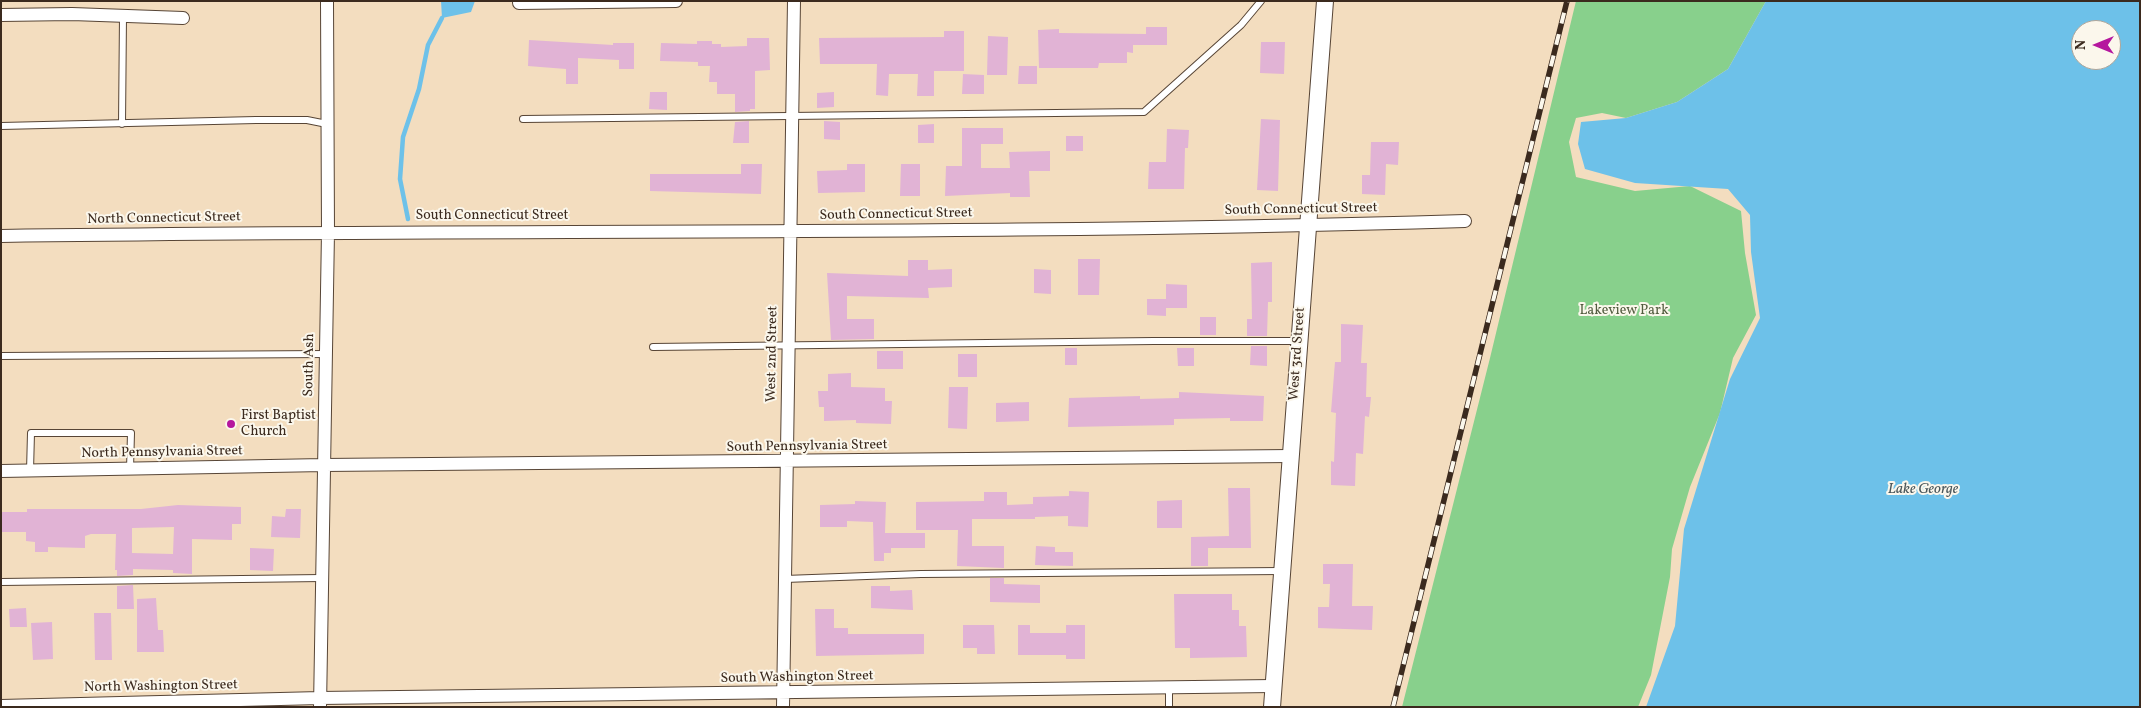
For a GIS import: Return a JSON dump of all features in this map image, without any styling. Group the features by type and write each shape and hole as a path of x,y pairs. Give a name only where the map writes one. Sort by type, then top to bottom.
{"street":[{"name":"South Ash","path":"320,703 328,232 326,1"},
{"path":"518,3 676,1"},
{"name":"West 2nd Street","path":"783,707 794,1"},
{"name":"West 3rd Street","path":"1272,707 1325,1"},
{"path":"1,15 183,18"},
{"name":"South Connecticut Street","path":"328,232 790,231 1308,226 1465,221"},
{"name":"North Connecticut Street","path":"1,236 328,232"},
{"name":"South Pennsylvania Street","path":"324,465 1291,456"},
{"name":"North Pennsylvania Street","path":"1,471 324,465"},
{"name":"South Washington Street","path":"320,703 784,693 1274,686"},
{"name":"North Washington Street","path":"1,706 320,703"}],"lane":[{"path":"523,119 1144,112 1241,25 1262,1"},
{"path":"122,124 123,16"},
{"path":"1,126 256,120 307,120 327,124"},
{"path":"653,347 789,347 1126,341 1299,342"},
{"path":"1,356 326,354"},
{"path":"30,471 31,433 131,433 130,469"},
{"path":"785,579 920,574 1281,571"},
{"path":"1,582 322,578"},
{"path":"1169,688 1169,707"}],"green space":[{"name":"Lakeview Park","path":"1576,1 1766,1 1728,69 1677,102 1626,118 1602,113 1576,118 1569,142 1576,177 1635,191 1690,186 1741,211 1745,253 1756,315 1733,358 1720,413 1690,487 1672,549 1670,577 1651,675 1638,707 1402,707 1490,358"}],"water":[{"path":"441,1 475,1 471,12 442,18"},
{"name":"Lake George","path":"1766,1 2140,1 2140,707 1646,707 1675,626 1684,529 1730,379 1760,318 1751,252 1750,215 1728,189 1635,183 1585,169 1578,144 1581,122 1626,118 1677,102 1728,69"}],"building":[{"path":"1146,27 1167,27 1167,45 1133,45 1133,53 1127,52 1127,63 1099,63 1098,68 1039,68 1038,30 1059,29 1059,33 1146,34"},
{"path":"944,31 964,31 964,71 934,71 934,96 917,96 918,74 889,74 888,96 876,95 877,64 820,64 819,38 944,37"},
{"path":"988,36 1008,37 1007,75 987,75"},
{"path":"747,38 769,38 770,70 755,71 755,109 750,109 750,111 735,112 735,94 717,94 717,82 709,82 710,66 698,66 698,62 660,61 661,43 697,44 697,41 712,41 712,44 721,44 721,47 747,46"},
{"path":"529,40 613,45 613,43 634,43 634,69 619,69 619,60 578,58 578,84 566,84 566,69 528,66"},
{"path":"1261,42 1285,42 1284,74 1260,73"},
{"path":"1019,66 1037,66 1037,84 1018,84"},
{"path":"963,74 984,75 984,94 962,94"},
{"path":"650,92 667,92 667,110 649,109"},
{"path":"834,92 834,107 817,108 817,93"},
{"path":"1261,119 1280,120 1278,191 1257,190"},
{"path":"749,121 749,143 733,143 735,122"},
{"path":"824,121 840,122 840,140 824,139"},
{"path":"934,124 934,143 918,143 918,125"},
{"path":"962,128 1003,128 1003,144 981,144 981,168 1010,168 1009,152 1050,151 1050,171 1029,171 1030,197 1010,197 1010,193 945,196 946,166 962,166"},
{"path":"1167,129 1189,130 1188,148 1185,148 1184,189 1148,189 1149,162 1166,162"},
{"path":"1066,136 1083,136 1083,151 1066,151"},
{"path":"1371,142 1399,142 1398,165 1386,164 1385,195 1362,194 1362,175 1370,175"},
{"path":"741,164 762,164 761,194 650,191 650,174 741,174"},
{"path":"847,164 865,164 865,192 818,193 817,171 847,170"},
{"path":"901,164 920,164 920,196 900,196"},
{"path":"1078,259 1100,259 1099,295 1078,295"},
{"path":"908,260 928,260 928,270 952,269 952,287 928,288 929,298 847,296 847,319 874,319 874,339 831,340 827,273 908,276"},
{"path":"1272,262 1272,302 1268,302 1267,336 1247,336 1247,319 1252,319 1251,263"},
{"path":"1034,269 1051,270 1051,294 1034,293"},
{"path":"1166,284 1187,285 1187,308 1166,308 1166,316 1147,315 1147,299 1166,299"},
{"path":"1200,317 1216,317 1216,335 1200,335"},
{"path":"1341,324 1363,325 1361,363 1367,363 1366,397 1371,397 1369,417 1365,416 1363,454 1356,453 1355,486 1331,485 1331,461 1334,462 1336,413 1331,412 1335,362 1341,362"},
{"path":"1251,346 1267,346 1267,366 1250,365"},
{"path":"1065,348 1077,348 1077,365 1065,365"},
{"path":"1177,348 1194,348 1194,366 1178,366"},
{"path":"877,351 903,351 903,369 877,369"},
{"path":"958,354 977,354 977,377 958,377"},
{"path":"851,373 851,387 885,388 885,401 892,401 891,424 856,423 856,420 824,421 824,407 819,407 818,391 828,391 828,374"},
{"path":"949,387 968,387 967,429 948,428"},
{"path":"1179,392 1264,396 1263,421 1230,421 1230,418 1174,419 1174,425 1068,427 1069,398 1140,396 1140,399 1179,398"},
{"path":"1029,402 1029,421 996,422 996,403"},
{"path":"1228,488 1250,488 1251,548 1208,548 1208,566 1191,566 1191,537 1229,536"},
{"path":"1069,491 1089,492 1088,527 1068,526 1068,516 1035,517 1035,519 972,519 972,546 1004,546 1004,568 957,566 958,530 916,530 916,502 984,501 984,492 1007,492 1007,505 1033,504 1033,497 1069,496"},
{"path":"1182,500 1182,528 1157,528 1157,501"},
{"path":"855,501 886,502 885,533 925,533 925,548 891,548 891,553 884,553 884,561 874,561 873,522 847,521 847,527 820,527 820,505 855,504"},
{"path":"178,505 241,507 241,524 232,524 232,540 192,539 192,574 173,573 173,570 133,569 133,575 117,576 117,570 115,570 116,534 91,534 85,536 85,548 48,547 48,552 35,552 35,542 26,541 26,532 1,532 1,512 27,512 27,509 141,509","holes":["174,527 173,554 132,553 132,528"]},
{"path":"286,509 301,509 300,538 271,537 272,516 285,517"},
{"path":"1036,546 1055,547 1055,552 1073,552 1073,566 1035,565"},
{"path":"250,548 274,549 273,571 250,570"},
{"path":"1323,564 1353,564 1352,606 1373,606 1372,630 1318,628 1318,607 1329,607 1330,584 1323,584"},
{"path":"990,578 1004,578 1004,584 1040,585 1040,603 990,602"},
{"path":"133,585 134,609 117,609 117,586"},
{"path":"871,586 890,586 890,591 912,590 913,610 871,608"},
{"path":"1174,594 1232,594 1232,610 1239,610 1239,626 1246,626 1247,657 1190,658 1190,648 1175,648"},
{"path":"156,598 158,630 163,630 164,652 137,652 137,599"},
{"path":"26,608 27,627 10,627 9,609"},
{"path":"815,609 834,609 834,628 848,628 848,634 924,634 924,654 816,656"},
{"path":"94,613 111,613 112,660 95,660"},
{"path":"52,622 53,659 33,660 31,623"},
{"path":"963,625 994,625 995,654 977,654 977,648 963,648"},
{"path":"1018,625 1030,625 1030,633 1066,633 1066,625 1085,625 1085,659 1066,659 1066,655 1018,655"}],"waterway":[{"path":"408,219 400,179 403,137 419,89 428,45 442,18"}],"railway":[{"path":"1393,707 1567,1"}],"place":[{"name":"First Baptist Church","path":"231,424"}]}
